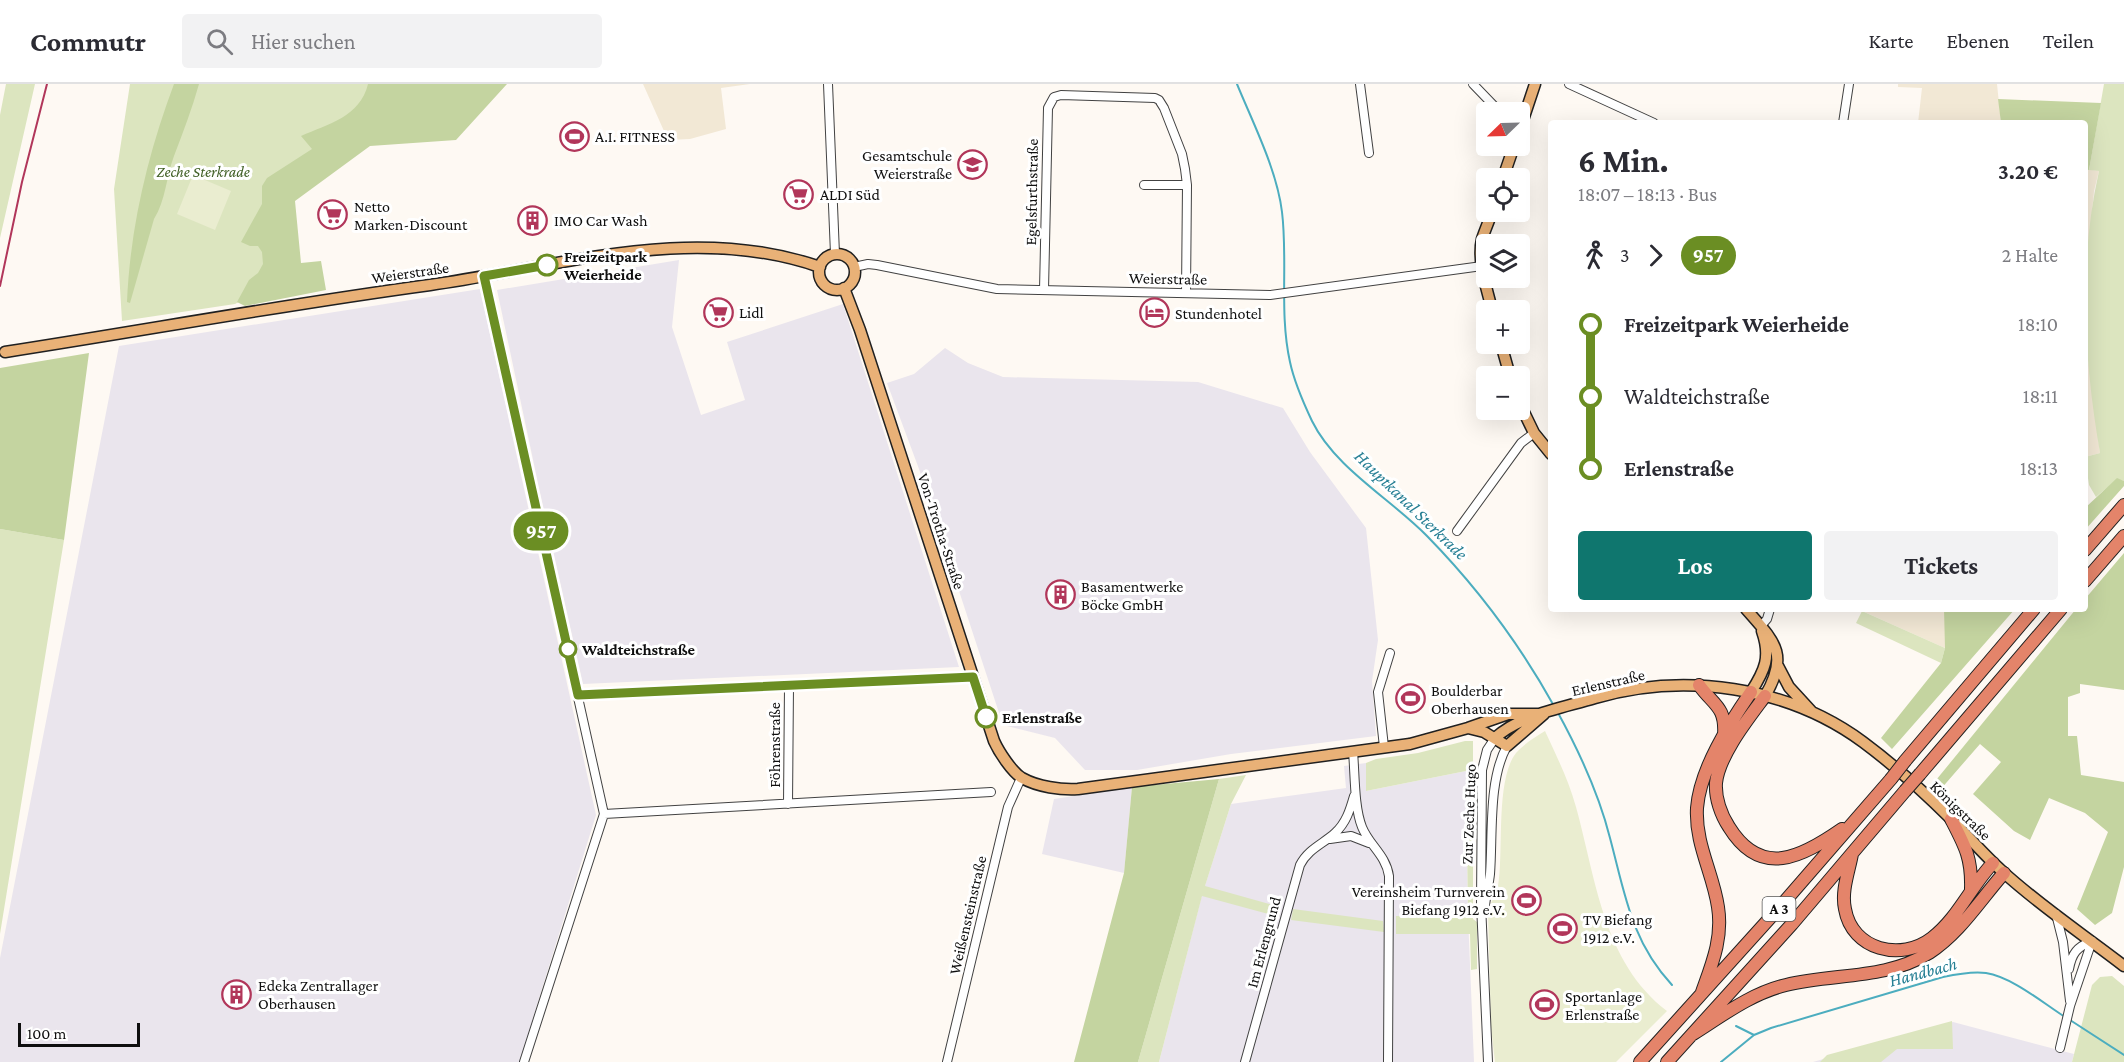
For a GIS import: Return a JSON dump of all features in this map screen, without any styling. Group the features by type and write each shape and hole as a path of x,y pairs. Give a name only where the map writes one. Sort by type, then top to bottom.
{"highway":[{"path":"2088,547 2124,505"},
{"path":"2088,578 2124,536"},
{"name":"A 3","path":"1640,1062 1699,999 1891,779 2031,612"},
{"name":"A 3","path":"1667,1062 1852,853 2058,612"},
{"path":"1699,685 1720,709 1725,724 1724,736"},
{"path":"1699,999 1716,951 1719,925 1716,894 1698,830 1698,800 1706,771 1751,692"},
{"path":"1765,696 1745,723 1719,771 1716,784 1717,798 1732,833 1745,847 1758,855 1789,858 1811,850 1857,818"},
{"path":"1951,819 1969,854 1971,889"},
{"path":"1852,853 1844,896 1846,916 1853,929 1862,938 1879,948 1903,951 1924,943 1947,923 1993,863"},
{"path":"1693,1034 1768,990 1802,981 1883,972 1917,960 1934,950 1949,937 2004,873"}],"main road":[{"path":"1529,102 1535,84"},
{"name":"Weierstraße","path":"5,351 395,288 484,276 609,254 666,248 722,249 765,253 820,267"},
{"path":"836,254 846,256 854,267 853,279 844,288 835,289 825,285 821,279 820,267 825,258 836,254"},
{"name":"Von-Trotha-Straße","path":"844,288 860,330 994,741 1005,760 1022,778"},
{"path":"1528,420 1534,433 1548,450"},
{"path":"1749,612 1774,645 1778,666 1789,687 1813,714"},
{"path":"1751,692 1763,671 1767,657 1761,626"},
{"path":"1765,696 1778,666"},
{"name":"Erlenstraße","path":"1495,738 1521,720 1627,690 1699,685 1728,687 1751,692"},
{"name":"Königstraße","path":"1751,692 1813,714 1835,724 1861,741 1951,819 2004,873 2121,964"},
{"name":"Erlenstraße","path":"1022,778 1056,789 1078,789 1419,742 1508,714 1544,714"},
{"name":"Erlenstraße","path":"1507,746 1544,714"},
{"path":"1468,728 1495,738 1507,746"}],"street":[{"path":"828,84 836,254"},
{"path":"1360,84 1369,153"},
{"path":"1473,84 1490,102"},
{"path":"1569,84 1647,120"},
{"path":"1844,120 1850,84"},
{"name":"Egelsfurthstraße","path":"1044,290 1048,108 1054,97 1060,95 1159,100 1182,154 1187,185"},
{"path":"1144,185 1187,185 1186,293"},
{"name":"Weierstraße","path":"854,267 877,265 997,289 1270,295 1476,267"},
{"path":"484,276 604,814 524,1062"},
{"path":"1457,531 1521,443 1534,433"},
{"path":"1761,626 1769,612"},
{"path":"1384,747 1378,692 1390,653"},
{"path":"578,695 973,677"},
{"name":"Föhrenstraße","path":"788,804 789,686"},
{"name":"Zur Zeche Hugo","path":"1488,1062 1480,893 1482,770 1487,750 1495,738"},
{"name":"Zur Zeche Hugo","path":"1482,930 1490,875 1499,766 1507,746"},
{"name":"Im Erlengrund","path":"1353,752 1359,819 1365,834 1385,861 1389,876 1388,1062"},
{"name":"Weißensteinstraße","path":"947,1062 1008,807 1022,778"},
{"name":"Im Erlengrund","path":"1245,1062 1300,865 1310,851 1326,840 1344,822 1357,790"},
{"path":"604,814 991,792"},
{"path":"1326,840 1351,836 1372,844"},
{"path":"2056,913 2063,942 2070,1010"},
{"path":"2068,977 2074,952 2080,946 2092,941"},
{"path":"2060,1048 2092,941"}],"shaded area":[{"path":"643,84 750,84 721,88 726,129 690,139 668,140"},
{"path":"1898,84 1997,84 2001,120 1918,120 1922,88 1898,87"},
{"path":"2088,169 2099,171 2094,191 2088,254"},
{"path":"679,260 672,327 701,415 745,400 727,342 843,304 959,667 583,684 497,290"},
{"path":"480,289 596,815 532,1021 536,1035 528,1062 0,1062 0,958 119,346"},
{"name":"Basamentwerke Böcke GmbH","path":"945,348 968,363 1003,377 1198,382 1283,408 1310,452 1366,528 1378,640 1372,681 1376,736 1231,754 1137,770 1085,770 1055,738 1003,725 919,469 887,383 914,374"},
{"path":"2088,357 2100,453 2088,456"},
{"path":"1864,612 1945,612 1945,648"},
{"path":"1366,763 1366,791 1466,771 1468,916 1474,1062 1159,1062 1202,895 1231,804 1346,788 1344,766"},
{"path":"1132,787 1124,873 1042,854 1054,799"},
{"path":"1953,1022 2074,1054 2072,1062 1813,1062"}],"green space":[{"path":"6,84 35,84 0,238 0,115"},
{"name":"Zeche Sterkrade","path":"130,84 459,84 287,193 283,279 235,304 122,321 114,189"},
{"path":"174,84 199,84 171,164 130,303 127,302 129,274 136,219 148,164"},
{"path":"368,84 507,84 456,140 370,146 295,201 301,263 321,261 326,290 245,306 237,302 249,280 258,273 263,264 262,252 258,246 250,246 241,242 262,204 262,186 267,178 312,149 301,136 332,123 350,112 364,95"},
{"path":"2104,84 2124,84 2124,481 2117,479 2096,497 2088,478 2088,456 2100,453 2088,359 2088,241 2099,171 2089,170"},
{"path":"1998,99 2101,103 2089,170 2088,120 2001,120"},
{"path":"193,175 231,191 215,230 177,214"},
{"path":"89,353 64,540 0,529 0,368"},
{"path":"2117,478 2124,481 2124,486 2088,527 2088,505"},
{"path":"0,529 64,540 0,934"},
{"path":"2124,553 2124,690 2080,684 2080,693 2068,697 2068,736 2077,736 2081,775 2124,782 2124,867 2112,913 2095,925 2077,909 2108,832 2085,813 2049,798 2030,840 2014,831 1973,794 2001,762 1980,744 1940,790 1932,785 2074,612 2088,612 2088,595"},
{"path":"1862,612 1864,612 1945,648 1941,663 1856,623"},
{"path":"1944,612 2012,612 1892,749 1881,738 1941,663 1945,648"},
{"path":"1545,731 1573,797 1605,918 1615,944 1629,969 1646,991 1667,1011 1616,1062 1495,1062 1491,1028 1488,911 1498,886 1500,872 1501,817 1505,781 1509,765 1516,753"},
{"path":"1473,741 1473,919 1477,922 1477,969 1471,970 1470,934 1396,934 1396,916 1468,915 1466,771 1366,791 1366,763"},
{"path":"1246,775 1231,804 1205,886 1280,907 1279,917 1202,896 1159,1062 1138,1062 1219,779"},
{"path":"1219,779 1138,1062 1074,1062 1124,873 1132,787"},
{"path":"1293,909 1383,921 1384,932 1291,920"},
{"path":"2112,976 2124,986 2124,1062 2072,1062 2092,985 2100,977"},
{"path":"1952,1021 1953,1049 1897,1049 1881,1062 1820,1062 1827,1055"}],"waterway":[{"name":"Hauptkanal Sterkrade","path":"1237,84 1264,147 1279,196 1284,231 1284,306 1287,343 1294,377 1312,421 1335,454 1413,522 1463,575 1512,638 1554,706"},
{"name":"Hauptkanal Sterkrade","path":"1557,711 1581,757 1600,805 1625,898 1638,934 1658,968 1672,985"},
{"name":"Handbach","path":"1721,1062 1754,1035 1771,1028 1943,977 1964,973 1996,975 2027,991 2065,1017"},
{"name":"Handbach","path":"2070,1020 2124,1055"},
{"name":"Hauptkanal Sterkrade","path":"1736,1026 1754,1035"}],"railway":[{"path":"0,286 22,182 47,84"}],"bus line":[{"name":"957","path":"547,265 484,276 578,695 973,677 986,717"}],"place":[{"name":"A.I. FITNESS","path":"574,136"},
{"name":"Gesamtschule Weierstraße","path":"973,164"},
{"name":"ALDI Süd","path":"799,194"},
{"name":"Netto Marken-Discount","path":"333,215"},
{"name":"IMO Car Wash","path":"533,220"},
{"name":"Freizeitpark Weierheide","path":"547,265"},
{"name":"Lidl","path":"718,312"},
{"name":"Stundenhotel","path":"1154,313"},
{"name":"Basamentwerke Böcke GmbH","path":"1060,595"},
{"name":"Waldteichstraße","path":"568,649"},
{"name":"Boulderbar Oberhausen","path":"1410,699"},
{"name":"Erlenstraße","path":"986,717"},
{"name":"Vereinsheim Turnverein Biefang 1912 e.V.","path":"1526,900"},
{"name":"TV Biefang 1912 e.V.","path":"1562,928"},
{"name":"Edeka Zentrallager Oberhausen","path":"237,994"},
{"name":"Sportanlage Erlenstraße","path":"1544,1005"}]}
